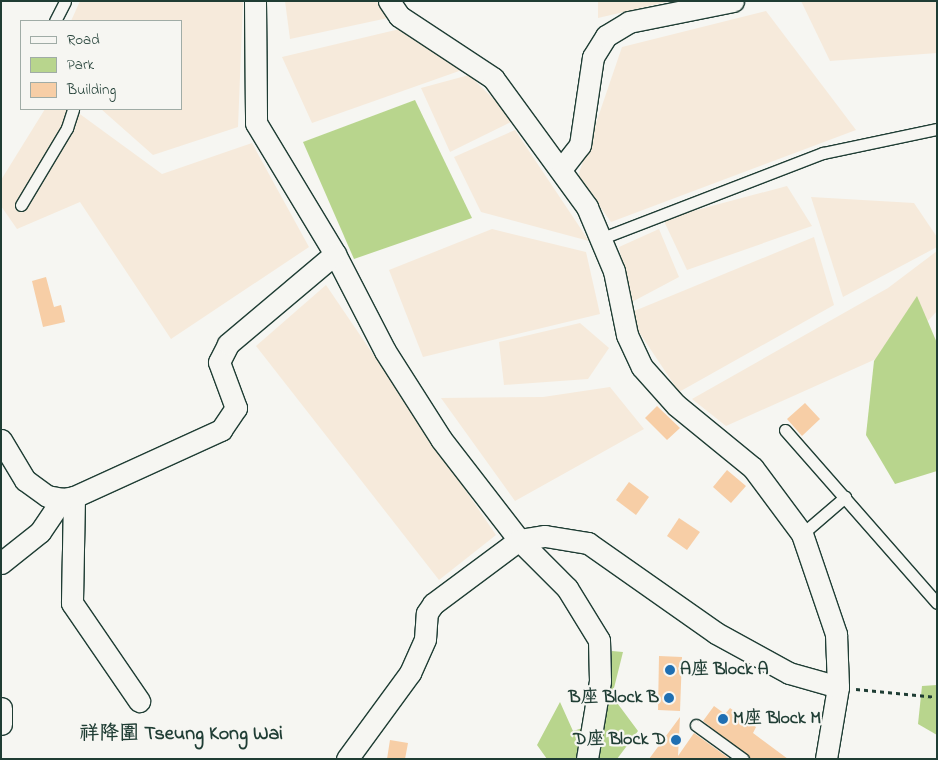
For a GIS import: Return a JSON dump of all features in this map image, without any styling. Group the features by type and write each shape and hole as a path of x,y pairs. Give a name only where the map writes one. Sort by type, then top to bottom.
{"street":[{"path":"256,1 256,123 335,254 414,397 519,540 567,588 599,640 600,681 587,759"},
{"path":"389,1 399,16 493,78 562,168 588,207 614,271 627,335 642,367 676,405 754,468 802,534 836,634 838,687 826,759"},
{"path":"562,168 580,145 593,57 606,36 629,22 733,1"},
{"path":"1,563 40,532 68,498 220,430 236,408 219,362 228,344 335,254"},
{"path":"1,440 24,480 47,496 68,498"},
{"path":"68,498 72,603 139,701"},
{"path":"347,759 410,673 425,639 427,613 433,604 519,540 545,536 588,543 716,633 790,673 838,687"},
{"path":"1,708 1,724"}],"lane":[{"path":"56,20 65,1"},
{"path":"21,205 67,128 73,110"},
{"path":"600,239 823,153 937,129"},
{"path":"785,430 937,603"},
{"path":"802,534 845,497"},
{"path":"696,725 743,759"}],"path":[{"path":"838,687 937,697"}],"shaded area":[{"path":"80,1 243,1 238,127 153,155 102,110 182,110 182,20 71,20"},
{"path":"285,1 378,1 388,18 290,39"},
{"path":"598,1 671,1 598,18"},
{"path":"801,1 937,1 937,53 830,61"},
{"path":"766,11 856,130 611,222 578,176 622,47"},
{"path":"404,28 462,70 312,123 282,57"},
{"path":"469,75 515,120 450,152 421,88"},
{"path":"44,110 74,110 162,174 252,143 309,247 171,339 80,202 17,229 1,206 1,180"},
{"path":"515,130 589,241 481,212 454,157"},
{"path":"787,186 812,226 687,270 663,219"},
{"path":"811,197 914,203 937,237 937,247 843,297"},
{"path":"492,229 586,252 600,314 423,357 389,270"},
{"path":"659,229 679,277 630,303 619,247"},
{"path":"814,237 834,305 679,392 627,314"},
{"path":"937,251 937,311 905,346 726,426 692,399 888,288"},
{"path":"326,285 496,535 439,580 256,346"},
{"path":"580,323 609,348 588,379 504,385 499,342"},
{"path":"610,387 644,429 515,501 441,398 543,397"}],"green space":[{"path":"415,100 472,218 354,259 303,142"},
{"path":"917,296 937,343 937,471 895,484 866,435 874,361"},
{"path":"612,651 623,652 612,696 638,731 617,759 547,759 537,745 560,702 573,731 602,722"},
{"path":"937,685 937,735 918,724 922,686"}],"building":[{"path":"46,277 54,307 61,305 65,322 43,327 32,281"},
{"path":"805,403 820,419 802,436 787,419"},
{"path":"657,406 680,428 667,440 645,418"},
{"path":"727,470 746,486 731,503 713,487"},
{"path":"629,482 649,497 636,515 616,500"},
{"path":"679,518 700,532 687,550 667,536"},
{"path":"659,656 682,657 680,711 658,710"},
{"path":"714,706 725,714 730,708 756,727 753,733 788,759 750,759 703,721"},
{"path":"680,717 678,756 694,733 730,759 649,759"},
{"path":"390,740 408,743 405,759 387,759"}],"place":[{"name":"A座 Block A","path":"670,670"},
{"name":"B座 Block B","path":"669,698"},
{"name":"M座 Block M","path":"723,719"},
{"name":"D座 Block D","path":"676,740"}],"district":[{"name":"祥降圍 Tseung Kong Wai","path":"181,734"}]}
